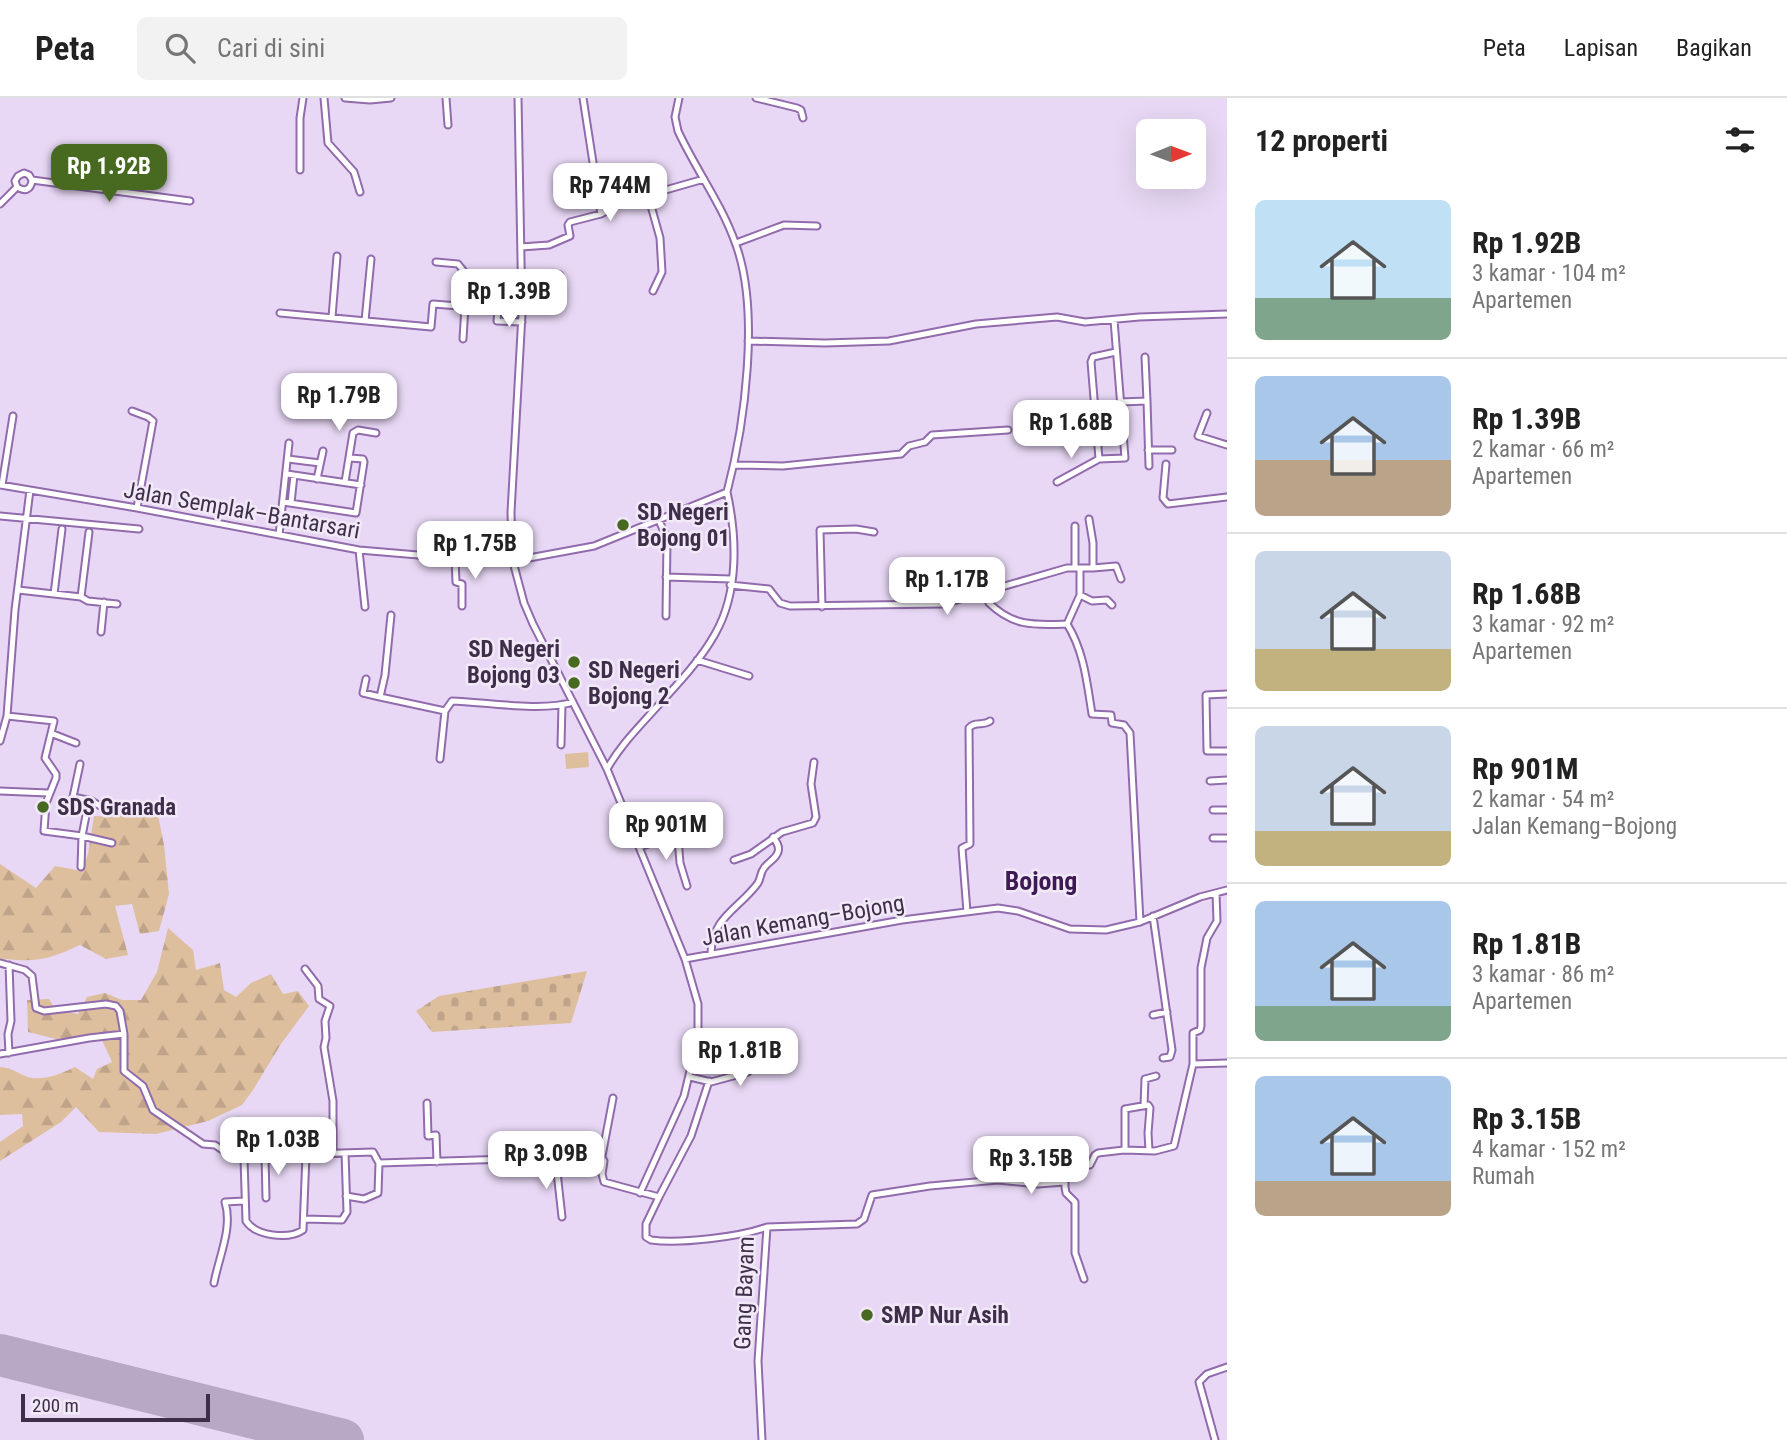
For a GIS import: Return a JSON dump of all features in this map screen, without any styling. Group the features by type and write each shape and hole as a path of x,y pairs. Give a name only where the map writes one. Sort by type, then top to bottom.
{"street":[{"path":"299,170 303,98"},
{"path":"324,98 328,143 354,172 360,192"},
{"path":"345,98 388,98"},
{"path":"446,98 448,125"},
{"name":"Jalan Kemang–Bojong","path":"518,98 522,322 512,499 512,558 524,603 607,769 685,959 902,920 1009,909 1060,926 1096,931 1140,922 1227,890"},
{"path":"583,98 601,214"},
{"path":"607,769 624,743 710,642 722,621 731,582 734,533 727,492 740,435 748,341 745,273 736,243 712,190 678,131 676,117 679,98"},
{"path":"756,98 797,108 801,110 803,118"},
{"path":"33,180 32,186 27,190 17,187 15,181 24,173 33,180 190,201"},
{"path":"521,247 560,242 570,236 570,222 601,214 620,203 704,179"},
{"path":"0,204 17,187"},
{"path":"648,195 660,238 662,272 653,291"},
{"path":"736,243 784,225 817,226"},
{"path":"332,317 337,256"},
{"path":"365,321 371,259"},
{"path":"436,262 458,264 464,273 521,277 560,275"},
{"path":"281,313 431,327 433,304 498,309 497,321 522,322"},
{"path":"463,339 465,306"},
{"path":"748,341 889,341 976,324 1061,317 1082,322 1227,314"},
{"path":"1057,482 1099,459 1125,458 1114,320"},
{"path":"1099,459 1091,362 1093,356 1116,352"},
{"path":"1145,357 1149,467"},
{"path":"1120,402 1147,401"},
{"path":"132,411 148,416 153,421 137,508"},
{"path":"1207,413 1198,436 1227,445"},
{"path":"1,485 13,416"},
{"path":"734,465 783,466 901,454 909,446 925,442 932,435 1009,430"},
{"path":"345,482 353,433 376,433"},
{"path":"279,535 289,443"},
{"path":"1149,450 1172,450"},
{"path":"317,479 323,451"},
{"path":"283,502 355,513 364,461 350,458"},
{"path":"288,459 320,463"},
{"path":"1166,464 1163,498 1168,504 1227,497"},
{"path":"286,474 360,485"},
{"path":"291,503 294,475"},
{"name":"Jalan Semplak–Bantarsari","path":"1,485 359,550 477,560 529,558 594,545 727,492"},
{"path":"0,741 8,716 18,590 30,490"},
{"path":"0,516 139,529"},
{"path":"657,518 667,539 666,615"},
{"path":"1089,519 1094,568"},
{"path":"1067,624 1080,594 1075,526"},
{"path":"54,594 62,528"},
{"path":"822,607 820,530 856,529 874,532"},
{"path":"81,597 89,532"},
{"path":"359,550 365,607"},
{"path":"455,558 456,582 462,583 462,606"},
{"path":"666,577 731,582 771,590 778,601 786,605 822,607 943,604 986,590 1078,568 1116,566 1121,579"},
{"path":"18,590 117,604"},
{"path":"986,590 989,603 1002,614 1022,624 1067,624"},
{"path":"1080,594 1092,601 1107,600 1112,605"},
{"path":"100,632 104,602"},
{"path":"380,697 391,615"},
{"path":"1067,624 1082,657 1092,714 1111,715 1112,723 1124,725 1130,733 1140,922"},
{"path":"697,660 749,676"},
{"path":"366,679 363,694 445,711"},
{"path":"1227,694 1206,695 1207,751 1227,751"},
{"path":"440,759 445,711 452,701 511,706 562,705 573,702"},
{"path":"561,745 562,705"},
{"path":"8,716 54,720 53,734 45,758 56,778 48,793 44,831 111,843"},
{"path":"967,912 962,848 970,844 969,728 972,724 990,721"},
{"path":"53,734 76,743"},
{"path":"734,860 767,845 773,837 813,823 816,817 811,784 814,762"},
{"path":"80,764 73,796 100,806 154,808"},
{"path":"1210,781 1227,780"},
{"path":"0,791 48,793"},
{"path":"81,867 82,836 89,800"},
{"path":"625,811 648,807 687,812"},
{"path":"1213,810 1227,810"},
{"path":"710,953 711,939 716,928 758,883 764,867 777,855 778,847 773,837"},
{"path":"640,847 659,840 678,838 680,863 687,886"},
{"path":"1213,838 1227,838"},
{"path":"1084,1279 1075,1254 1074,1202 1066,1193 1065,1173 1069,1167 1090,1165 1098,1153 1149,1151 1174,1146 1193,1064 1193,1033 1200,1030 1201,1026 1201,968 1207,938 1218,918 1216,893"},
{"path":"1153,916 1171,1055 1163,1058"},
{"path":"640,1193 684,1096 698,1037 698,1004 685,959"},
{"path":"0,963 25,970 32,976 36,1008 44,1011 111,1004 120,1011 124,1034 124,1072 143,1086 153,1110 196,1142 215,1144 224,1151 244,1156 373,1152 379,1163 378,1193 364,1199 346,1196"},
{"path":"9,965 9,1053"},
{"path":"305,969 318,986 319,999 330,1007 325,1021 324,1047 333,1099 333,1153"},
{"path":"0,1007 9,1005"},
{"path":"1153,1015 1167,1013"},
{"path":"0,1054 124,1034"},
{"path":"690,1077 709,1081 749,1071 747,1049"},
{"path":"1193,1064 1227,1063"},
{"path":"1144,1106 1145,1079 1156,1076"},
{"path":"613,1098 602,1156 604,1182 659,1197 687,1145 709,1081"},
{"path":"427,1103 428,1136 436,1135 437,1162"},
{"path":"1125,1150 1125,1109 1144,1106 1150,1108 1147,1133 1149,1151"},
{"path":"243,1128 247,1224 263,1233 302,1233 305,1227 306,1155"},
{"path":"275,1132 278,1156"},
{"path":"998,1147 998,1180"},
{"path":"305,1219 342,1220 346,1212 345,1153"},
{"path":"265,1156 265,1198"},
{"path":"379,1163 538,1157 556,1163 602,1156"},
{"path":"556,1163 562,1217"},
{"path":"767,1227 857,1224 864,1219 872,1195 930,1186 998,1180 1035,1184 1064,1182"},
{"name":"Gang Bayam","path":"659,1197 644,1229 646,1237 651,1240 731,1236 767,1227 758,1361 762,1440"},
{"path":"214,1283 220,1252 228,1233 229,1214 225,1202 244,1201"},
{"path":"1215,1440 1199,1382 1207,1374 1227,1367"}],"green space":[{"path":"588,752 589,767 566,769 565,754"},
{"path":"156,805 164,845 169,894 159,931 140,934 132,904 115,906 128,955 106,959 80,945 44,958 6,959 0,968 0,864 36,888 55,866 82,871 88,854 94,816 115,817 134,806"},
{"path":"168,928 193,950 196,970 220,963 224,990 236,997 251,983 271,974 283,994 298,991 309,1006 281,1044 253,1090 242,1105 208,1121 156,1134 99,1132 76,1107 61,1122 0,1161 0,1142 23,1126 22,1114 0,1115 0,1067 28,1077 43,1078 75,1067 93,1079 97,1069 112,1062 100,1036 56,1039 28,1032 27,1000 49,999 55,1009 78,1014 87,997 105,993 122,1000 141,1000 157,972"},
{"path":"587,971 571,1023 432,1032 416,1011 439,996"}],"runway":[{"path":"0,1355 343,1440"}],"place":[{"name":"SD Negeri Bojong 01","path":"623,525"},
{"name":"SD Negeri Bojong 03","path":"574,662"},
{"name":"SD Negeri Bojong 2","path":"574,683"},
{"name":"SDS Granada","path":"43,807"},
{"name":"SMP Nur Asih","path":"867,1315"}],"district":[{"name":"Bojong","path":"1041,881"}]}
